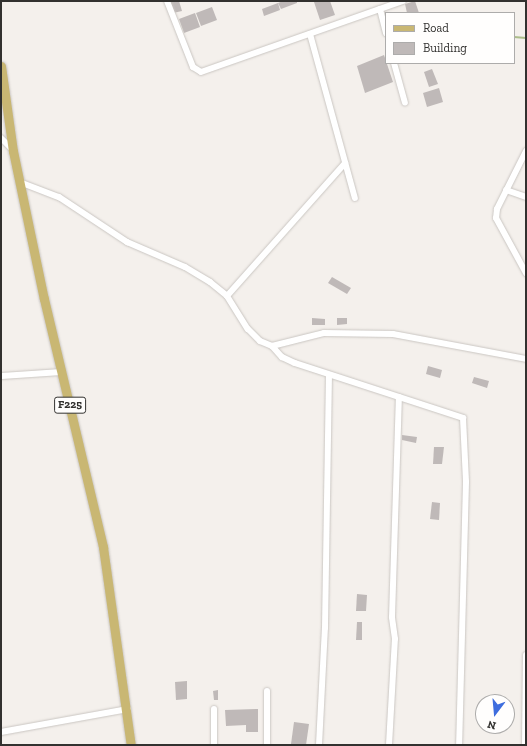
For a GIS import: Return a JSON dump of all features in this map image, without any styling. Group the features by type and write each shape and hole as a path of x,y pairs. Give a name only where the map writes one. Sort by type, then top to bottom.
{"main road":[{"name":"F225","path":"1,66 13,151 22,183 62,372 103,547 128,709 131,745"}],"street":[{"path":"167,1 193,67 201,72 403,1"},
{"path":"380,9 385,29"},
{"path":"310,34 355,198"},
{"path":"394,64 405,103"},
{"path":"1,138 13,151"},
{"path":"526,151 506,190 496,218 526,273"},
{"path":"227,296 345,164"},
{"path":"22,183 59,197 148,252 185,267 227,296 248,329 260,341 272,346 282,357 329,375 399,397 464,420 466,482 459,745"},
{"path":"506,190 526,197"},
{"path":"272,346 324,333 393,334 526,358"},
{"path":"1,376 62,372"},
{"path":"319,745 325,628 329,375"},
{"path":"389,745 395,639 392,617 399,397"},
{"path":"525,745 526,655"},
{"path":"267,691 267,745"},
{"path":"1,732 128,709"},
{"path":"214,709 214,745"}],"building":[{"path":"170,1 179,1 182,11 173,13"},
{"path":"283,1 297,1 297,3 281,9 278,3"},
{"path":"330,1 335,15 320,20 314,2"},
{"path":"415,1 419,12 407,12 405,4"},
{"path":"278,3 280,10 264,16 262,9"},
{"path":"212,7 217,20 201,26 196,13"},
{"path":"195,13 200,27 184,33 179,19"},
{"path":"384,55 385,64 387,64 393,82 365,93 357,66"},
{"path":"432,69 438,84 429,87 424,72"},
{"path":"439,88 443,102 427,107 423,93"},
{"path":"332,277 351,288 347,294 328,283"},
{"path":"312,318 325,319 325,325 312,325"},
{"path":"337,318 347,318 347,324 337,325"},
{"path":"428,366 442,370 440,378 426,374"},
{"path":"474,377 489,381 487,388 472,383"},
{"path":"402,435 417,437 416,443 402,440"},
{"path":"434,447 444,447 442,464 433,464"},
{"path":"432,502 440,503 439,520 430,519"},
{"path":"357,594 367,595 366,611 356,611"},
{"path":"357,622 362,622 362,640 356,640"},
{"path":"187,681 187,699 176,700 175,682"},
{"path":"218,690 218,700 214,700 213,691"},
{"path":"258,709 258,732 246,732 246,725 226,726 225,710"},
{"path":"294,722 309,724 306,745 291,744"}],"waterway":[{"path":"515,37 526,38"}]}
